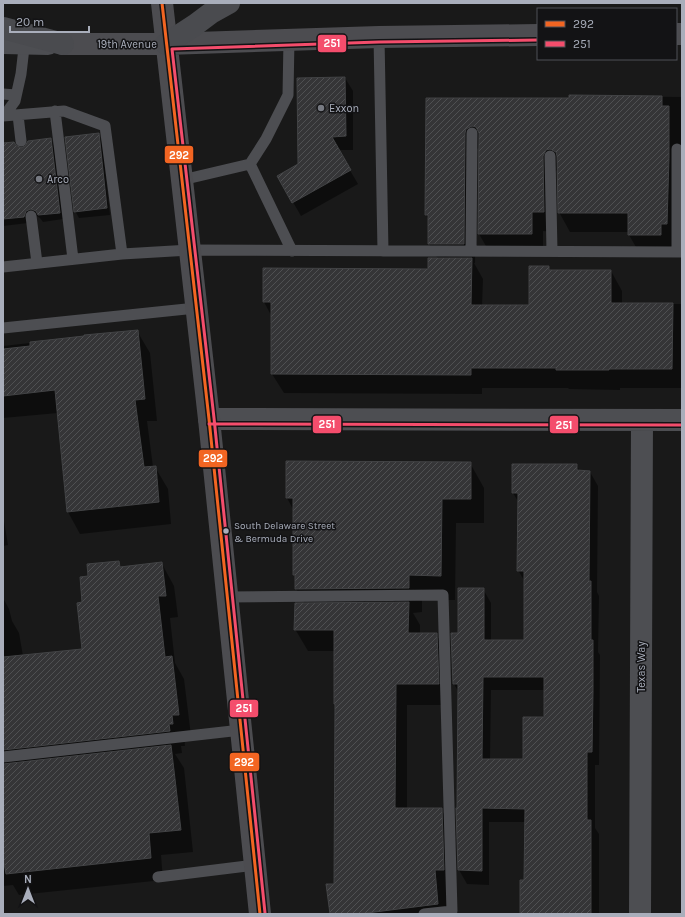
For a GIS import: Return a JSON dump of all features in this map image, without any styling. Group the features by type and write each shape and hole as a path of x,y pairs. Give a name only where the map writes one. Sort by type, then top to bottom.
{"highway":[{"path":"166,44 211,13 229,3"},
{"path":"3,28 25,39 63,44"}],"main road":[{"path":"162,3 209,419 260,914"},
{"name":"19th Avenue","path":"63,44 166,44 288,39 537,35"}],"street":[{"path":"3,42 25,39"},
{"path":"209,419 682,420"},
{"name":"Texas Way","path":"640,914 642,421"}],"lane":[{"path":"379,37 383,251"},
{"path":"3,116 14,101 22,74 25,39"},
{"path":"182,180 250,164 266,140 288,96 288,39"},
{"path":"3,94 16,95"},
{"path":"55,111 73,259"},
{"path":"3,116 64,111 105,126 122,254"},
{"path":"18,115 22,141"},
{"path":"471,251 472,132"},
{"path":"3,267 122,254 190,250 680,252 677,149"},
{"path":"550,156 552,251"},
{"path":"250,164 292,251"},
{"path":"31,216 37,263"},
{"path":"3,328 74,322 196,308"},
{"path":"227,597 443,595 452,911 424,914"},
{"path":"3,757 241,730"},
{"path":"158,877 254,865"}],"building":[{"path":"345,77 346,136 332,137 351,170 292,203 277,176 298,164 297,78"},
{"path":"569,95 662,96 662,106 669,106 667,224 661,224 661,235 628,235 628,213 558,213 557,156 556,152 550,149 546,150 543,156 544,212 532,212 532,234 478,234 479,133 476,127 472,126 466,129 465,133 464,244 428,244 428,215 425,215 426,98 569,98"},
{"path":"99,133 107,208 74,212 65,137"},
{"path":"51,138 60,213 38,215 36,211 31,209 26,211 24,217 3,219 3,143 14,142 21,148 25,146 28,141"},
{"path":"428,258 472,258 471,305 529,305 529,266 549,266 549,270 611,270 611,303 673,303 672,369 556,370 556,368 471,368 471,375 271,374 271,302 263,302 263,268 428,269"},
{"path":"138,330 145,399 135,400 144,467 156,466 159,502 67,512 55,390 3,396 3,349 30,346 30,342"},
{"path":"286,461 471,462 471,499 442,499 441,576 409,575 409,588 295,589 295,575 293,575 293,498 286,498"},
{"path":"512,464 577,464 577,470 590,471 589,581 591,581 593,691 592,752 587,752 587,820 591,820 591,914 520,914 520,880 524,880 525,809 482,808 482,871 458,870 456,808 458,684 453,684 451,633 458,633 458,588 484,588 484,640 524,640 524,571 517,571 518,493 512,493","holes":["483,677 544,677 544,717 523,717 523,759 482,759"]},
{"path":"119,561 120,567 162,562 166,596 158,596 165,657 172,656 179,715 172,715 173,724 169,724 170,731 3,750 3,657 82,649 77,603 82,602 80,577 88,576 87,564"},
{"path":"409,602 408,633 437,633 439,684 396,684 395,808 442,808 444,870 435,870 438,904 359,914 330,914 326,884 334,884 334,630 294,630 295,603"},
{"path":"171,745 181,830 149,833 151,858 6,874 3,863 3,764"}],"transit line":[{"name":"292","path":"162,3 209,419 260,914"},
{"name":"251","path":"265,913 214,418 172,49 379,42 537,40"},
{"name":"251","path":"209,424 682,425"}],"place":[{"name":"Exxon","path":"321,108"},
{"name":"Arco","path":"39,179"},
{"name":"South Delaware Street & Bermuda Drive","path":"226,531"}]}
